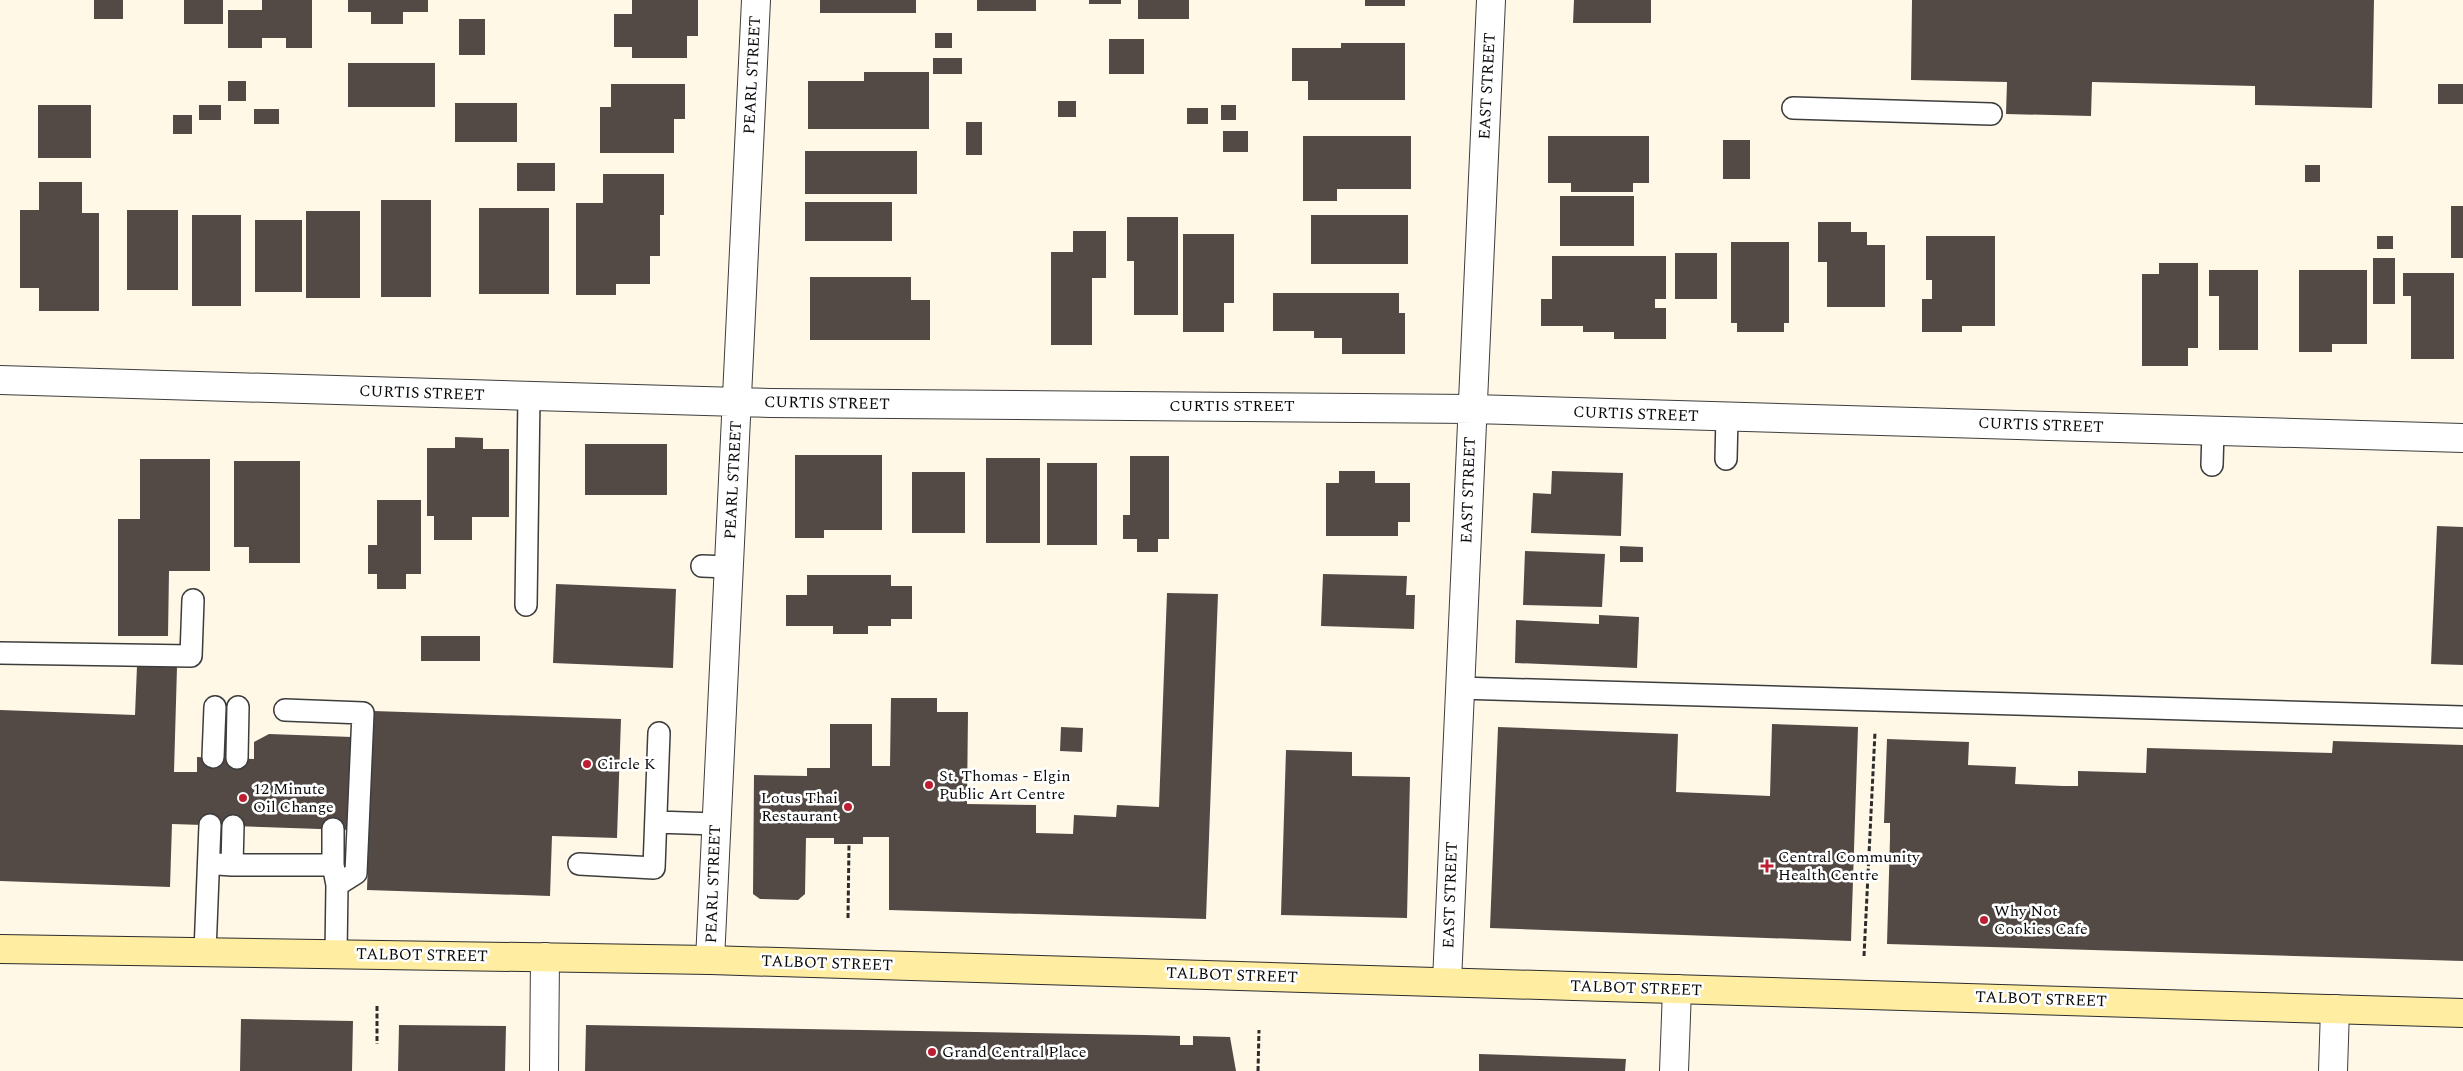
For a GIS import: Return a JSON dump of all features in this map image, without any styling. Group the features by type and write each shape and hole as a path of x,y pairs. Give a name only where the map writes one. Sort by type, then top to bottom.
{"main road":[{"name":"TALBOT STREET","path":"0,950 710,960 2463,1013"}],"street":[{"name":"PEARL STREET","path":"710,960 716,824 715,566 737,402 756,0"},
{"name":"EAST STREET","path":"1447,981 1491,0"},
{"name":"CURTIS STREET","path":"0,380 737,402 1472,408 2463,438"},
{"path":"544,1071 545,957"},
{"path":"1674,1071 1677,989"},
{"path":"2333,1071 2335,1009"}],"lane":[{"path":"1792,108 1991,114"},
{"path":"526,604 530,397"},
{"path":"1726,459 1727,416"},
{"path":"2212,465 2213,430"},
{"path":"0,653 191,656 193,600"},
{"path":"1459,688 2463,717"},
{"path":"213,757 215,707"},
{"path":"236,758 238,708"},
{"path":"208,863 335,875 356,873 363,713 285,710"},
{"path":"579,864 654,868 659,733"},
{"path":"656,822 716,824"},
{"path":"205,952 210,825"},
{"path":"232,865 233,826"},
{"path":"333,830 336,954"}],"path":[{"path":"1864,956 1876,700"},
{"path":"848,918 849,844"},
{"path":"377,1006 377,1044"},
{"path":"1258,1071 1259,1030"}],"building":[{"path":"94,0 123,0 123,19 94,19"},
{"path":"184,0 223,0 223,24 184,24"},
{"path":"262,0 312,0 312,48 286,48 286,38 262,38 262,48 228,48 228,10 262,10"},
{"path":"348,0 428,0 428,12 403,12 403,24 371,24 371,12 348,12"},
{"path":"632,0 698,0 698,36 687,36 687,58 632,58 632,47 614,47 614,14 632,14"},
{"path":"820,0 916,0 916,13 820,13"},
{"path":"977,0 1036,0 1036,11 977,11"},
{"path":"1089,0 1121,0 1121,4 1089,4"},
{"path":"1138,0 1189,0 1189,19 1138,19"},
{"path":"1365,0 1405,0 1405,6 1365,6"},
{"path":"1574,0 1651,0 1651,23 1573,23"},
{"path":"1912,0 2374,0 2372,108 2255,105 2255,86 2092,82 2091,116 2006,114 2007,82 1911,80"},
{"path":"459,19 485,19 485,55 459,55"},
{"path":"935,33 952,33 952,48 935,48"},
{"path":"1109,39 1144,39 1144,74 1109,74"},
{"path":"1341,43 1405,43 1405,100 1308,100 1308,81 1292,81 1292,48 1341,48"},
{"path":"933,58 962,58 962,74 933,74"},
{"path":"348,63 435,63 435,107 348,107"},
{"path":"864,72 929,72 929,129 808,129 808,81 864,81"},
{"path":"228,81 246,81 246,101 228,101"},
{"path":"611,84 685,84 685,119 674,119 674,153 600,153 600,107 611,107"},
{"path":"2438,84 2463,84 2463,104 2438,104"},
{"path":"1058,101 1076,101 1076,117 1058,117"},
{"path":"455,103 517,103 517,142 455,142"},
{"path":"38,105 91,105 91,158 38,158"},
{"path":"199,105 221,105 221,120 199,120"},
{"path":"1221,105 1236,105 1236,120 1221,120"},
{"path":"1187,108 1208,108 1208,124 1187,124"},
{"path":"254,109 279,109 279,124 254,124"},
{"path":"173,115 192,115 192,134 173,134"},
{"path":"966,122 982,122 982,155 966,155"},
{"path":"1223,131 1248,131 1248,152 1223,152"},
{"path":"1303,136 1411,136 1411,189 1337,189 1337,201 1303,201"},
{"path":"1548,136 1649,136 1649,183 1633,183 1633,192 1571,192 1571,183 1548,183"},
{"path":"1723,140 1750,140 1750,179 1723,179"},
{"path":"805,151 917,151 917,194 805,194"},
{"path":"517,163 555,163 555,191 517,191"},
{"path":"2305,165 2320,165 2320,182 2305,182"},
{"path":"603,174 664,174 664,215 660,215 660,256 650,256 650,284 616,284 616,295 576,295 576,203 603,203"},
{"path":"39,182 82,182 82,213 99,213 99,311 39,311 39,288 20,288 20,210 39,210"},
{"path":"1560,196 1634,196 1634,246 1560,246"},
{"path":"381,200 431,200 431,297 381,297"},
{"path":"805,202 892,202 892,241 805,241"},
{"path":"2451,206 2463,206 2463,258 2451,258"},
{"path":"479,208 549,208 549,294 479,294"},
{"path":"127,210 178,210 178,290 127,290"},
{"path":"306,211 360,211 360,298 306,298"},
{"path":"192,215 241,215 241,306 192,306"},
{"path":"1311,215 1408,215 1408,264 1311,264"},
{"path":"1127,217 1178,217 1178,315 1134,315 1134,261 1127,261"},
{"path":"255,220 302,220 302,292 255,292"},
{"path":"1818,222 1851,222 1851,232 1867,232 1867,245 1885,245 1885,307 1827,307 1827,262 1818,262"},
{"path":"1073,231 1106,231 1106,278 1092,278 1092,345 1051,345 1051,252 1073,252"},
{"path":"1183,234 1234,234 1234,303 1224,303 1224,332 1183,332"},
{"path":"1926,236 1995,236 1995,326 1962,326 1962,332 1922,332 1922,299 1932,299 1932,280 1926,280"},
{"path":"2377,236 2393,236 2393,249 2377,249"},
{"path":"1731,242 1789,242 1789,323 1784,323 1784,332 1737,332 1737,323 1731,323"},
{"path":"1675,253 1717,253 1717,299 1675,299"},
{"path":"1552,256 1666,256 1666,299 1655,299 1655,308 1666,308 1666,339 1614,339 1614,332 1583,332 1583,326 1541,326 1541,299 1552,299"},
{"path":"2373,258 2395,258 2395,304 2373,304"},
{"path":"2159,263 2198,263 2198,348 2188,348 2188,366 2142,366 2142,274 2159,274"},
{"path":"2209,270 2258,270 2258,350 2219,350 2219,296 2209,296"},
{"path":"2299,270 2367,270 2367,344 2332,344 2332,352 2299,352"},
{"path":"2403,273 2454,273 2454,359 2411,359 2411,296 2403,296"},
{"path":"810,277 911,277 911,300 930,300 930,340 810,340"},
{"path":"1273,293 1399,293 1399,313 1405,313 1405,354 1342,354 1342,338 1314,338 1314,331 1273,331"},
{"path":"455,437 483,438 483,449 509,449 509,517 472,517 472,540 434,540 434,516 427,516 427,448 455,448"},
{"path":"585,444 667,444 667,495 585,495"},
{"path":"795,455 882,455 882,530 824,530 824,538 795,538"},
{"path":"1130,456 1169,456 1169,539 1158,539 1158,552 1137,552 1137,539 1123,539 1123,515 1130,515"},
{"path":"986,458 1040,458 1040,543 986,543"},
{"path":"140,459 210,459 210,571 169,571 168,636 118,636 118,519 140,519"},
{"path":"234,461 300,461 300,563 249,563 249,547 234,547"},
{"path":"1047,463 1097,463 1097,545 1047,545"},
{"path":"1339,471 1375,471 1375,483 1410,483 1410,522 1398,522 1398,536 1326,536 1326,483 1339,483"},
{"path":"1552,471 1623,473 1621,536 1531,533 1533,493 1551,494"},
{"path":"912,472 965,472 965,533 912,533"},
{"path":"377,500 421,500 421,574 406,574 406,589 377,589 377,574 368,574 368,545 377,545"},
{"path":"2437,526 2463,527 2463,665 2431,664"},
{"path":"1620,546 1643,547 1643,562 1620,562"},
{"path":"1525,551 1605,554 1602,607 1523,605"},
{"path":"1323,574 1407,576 1406,595 1415,595 1414,629 1321,626"},
{"path":"807,575 891,575 891,586 912,586 912,619 891,619 891,626 868,626 868,634 833,634 833,626 786,626 786,595 807,595"},
{"path":"556,584 676,589 673,668 553,663"},
{"path":"1167,593 1218,594 1206,919 889,910 889,837 863,837 863,844 834,844 834,838 806,838 805,894 798,900 760,899 753,894 754,775 807,776 807,768 830,768 830,724 872,724 872,766 890,766 891,698 937,698 937,712 968,712 967,804 1036,805 1036,833 1073,834 1074,815 1116,817 1117,805 1159,807"},
{"path":"1599,615 1639,617 1637,668 1515,663 1516,620 1599,624"},
{"path":"421,636 480,636 480,661 421,661"},
{"path":"137,666 177,667 174,772 197,772 197,757 254,759 254,742 269,734 352,737 349,830 172,824 170,887 0,881 0,710 135,715"},
{"path":"373,711 621,719 617,838 552,836 550,896 367,890"},
{"path":"1772,724 1858,727 1851,941 1490,928 1498,727 1678,734 1676,792 1770,796"},
{"path":"1061,727 1083,728 1082,752 1060,751"},
{"path":"1887,739 1969,742 1968,765 2016,767 2015,784 2063,786 2078,786 2078,771 2146,773 2147,748 2332,753 2333,741 2463,745 2463,961 1887,944 1890,823 1884,823"},
{"path":"1286,750 1352,752 1352,776 1410,777 1407,918 1281,915"},
{"path":"241,1019 353,1021 352,1071 240,1071"},
{"path":"399,1025 506,1026 505,1071 398,1071"},
{"name":"Grand Central Place","path":"586,1025 1180,1036 1180,1045 1193,1045 1193,1036 1230,1037 1236,1071 585,1071"},
{"path":"1479,1054 1626,1059 1625,1071 1479,1071"}],"place":[{"name":"Circle K","path":"587,764"},
{"name":"St. Thomas - Elgin Public Art Centre","path":"929,785"},
{"name":"12 Minute Oil Change","path":"243,798"},
{"name":"Lotus Thai Restaurant","path":"848,807"},
{"name":"Central Community Health Centre","path":"1767,866"},
{"name":"Why Not Cookies Cafe","path":"1984,920"},
{"name":"Grand Central Place","path":"932,1052"}]}
